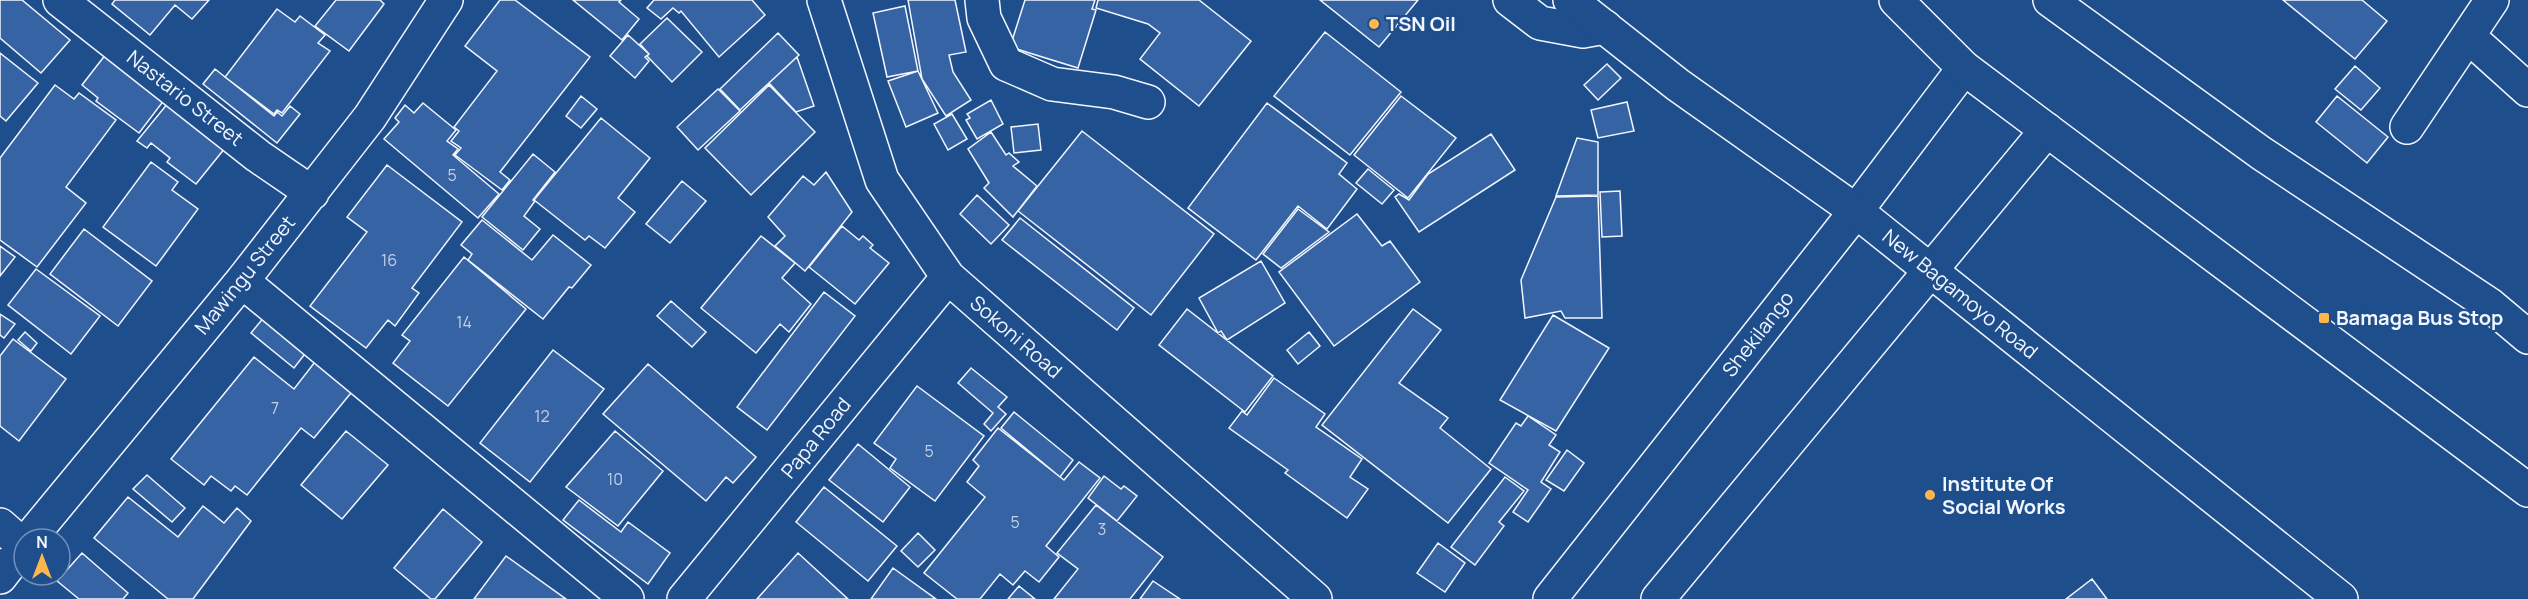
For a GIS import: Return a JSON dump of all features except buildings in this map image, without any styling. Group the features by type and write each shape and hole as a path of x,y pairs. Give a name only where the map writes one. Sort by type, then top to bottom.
{"main road":[{"name":"Nastario Street","path":"60,0 258,156 312,193"},
{"name":"Mawingu Street","path":"39,527 312,193 370,117 446,0"},
{"name":"Sokoni Road","path":"824,0 882,180 948,278 1315,599"},
{"path":"982,0 984,18 1006,64 1052,84 1114,92 1148,102"},
{"path":"1510,0 1540,23 1583,31 1605,27"},
{"name":"New Bagamoyo Road","path":"1570,0 1678,85 1856,211 2341,599"},
{"path":"1896,0 1964,68 2525,480"},
{"path":"2050,0 2260,153 2490,306 2528,337"},
{"path":"2408,127 2492,0"},
{"path":"2468,36 2528,90"},
{"name":"Shekilango","path":"1550,599 1856,211 1964,68"},
{"path":"1658,599 2047,130"},
{"name":"Papa Road","path":"684,599 948,278"},
{"path":"242,281 627,599"},
{"path":"0,525 12,536"},
{"path":"0,577 12,562"}],"place":[{"name":"TSN Oil","path":"1374,24"},
{"name":"Bamaga Bus Stop","path":"2324,318"},
{"name":"Institute Of Social Works","path":"1930,495"}]}
